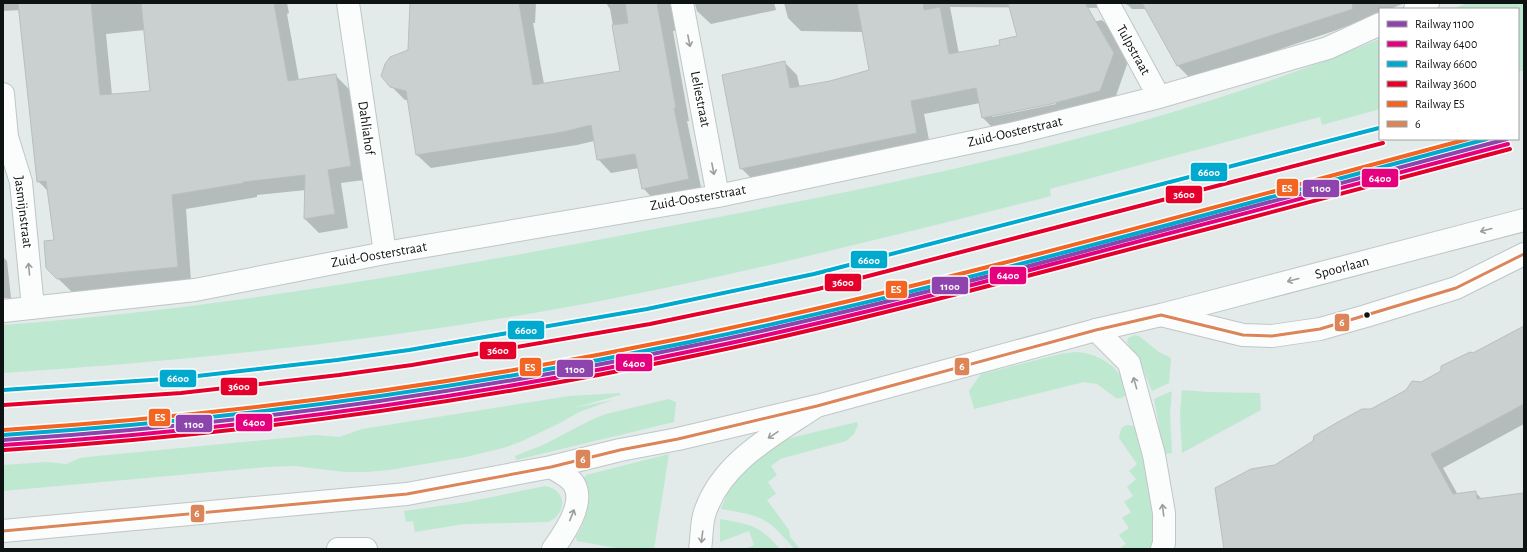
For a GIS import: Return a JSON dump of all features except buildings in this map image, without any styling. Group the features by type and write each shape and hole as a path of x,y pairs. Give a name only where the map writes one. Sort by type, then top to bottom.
{"street":[{"name":"Dahliahof","path":"348,3 385,253"},
{"name":"Leliestraat","path":"682,3 718,196"},
{"name":"Tulpstraat","path":"1108,3 1159,97"},
{"path":"1417,8 1428,3"},
{"name":"Zuid-Oosterstraat","path":"3,311 195,290 385,253 718,196 1015,133 1159,97 1328,48 1379,24"},
{"name":"Jasmijnstraat","path":"3,94 7,137 21,182 33,308"},
{"name":"Spoorlaan","path":"3,531 407,494 551,467 817,406 1096,330 1161,315 1524,220"},
{"name":"Spoorlaan","path":"1161,315 1243,335 1272,336 1320,329 1456,288 1524,254"},
{"path":"1096,330 1130,363 1155,462 1164,513 1164,543 1162,549"},
{"path":"700,549 704,514 712,495 720,483 739,461 755,447 817,406"},
{"path":"551,467 571,481 577,494 575,510 569,524 553,549"},
{"path":"338,549 366,549"}],"green space":[{"path":"1467,3 1524,3 1524,70 1519,72 1519,8 1455,8"},
{"path":"1379,39 1379,109 1322,125 1320,117 1050,189 1051,196 736,273 609,299 478,322 343,341 139,363 3,373 3,325 88,318 341,285 592,241 765,208 944,171 1033,150 1121,127 1209,101 1295,72"},
{"path":"1135,335 1139,336 1159,352 1171,358 1169,383 1152,391 1142,367 1127,342 1128,338"},
{"path":"1075,352 1093,355 1109,363 1121,376 1128,392 1127,394 1121,398 1116,398 1097,384 1084,382 974,409 969,391 981,374 1060,354"},
{"path":"1182,390 1260,393 1261,410 1182,453 1180,414"},
{"path":"1172,391 1170,413 1172,453 1164,454 1154,399"},
{"path":"620,393 620,395 573,408 613,400 579,412 520,442 503,448 466,457 389,470 345,472 295,466 267,467 3,491 3,465 46,462 66,464 80,458 87,457 315,435 339,437 362,429 569,396"},
{"path":"669,399 676,402 674,422 516,460 515,456 543,445 593,419 606,414"},
{"path":"857,422 858,425 854,434 846,441 780,459 771,466 777,475 768,482 776,494 767,500 789,530 790,537 800,549 794,549 777,530 763,520 755,516 721,509 728,491 746,465 786,439"},
{"path":"1126,425 1134,426 1138,432 1159,549 1118,549 1126,544 1119,535 1129,528 1122,518 1131,512 1124,502 1133,496 1127,487 1136,479 1129,471 1137,464 1119,438 1121,429"},
{"path":"669,454 654,549 622,549 577,541 576,537 584,522 586,509 586,496 583,480 586,475"},
{"path":"545,486 553,488 558,492 562,502 559,514 548,522 464,524 415,532 413,521 406,522 404,511 467,502"},
{"path":"720,519 747,525 760,530 780,549 745,549 754,545 749,531 720,542"}],"rail line":[{"name":"6600","path":"3,390 180,378 337,360 409,350 647,309 814,274 1379,128"},
{"name":"ES","path":"3,430 175,416 347,396 603,354 786,316 884,293 1080,243 1464,140"},
{"name":"6600","path":"3,435 90,429 262,411 434,388 605,359 790,320 990,272 1483,140"},
{"name":"1100","path":"3,440 90,434 262,416 434,393 606,363 776,328 903,298 1503,140"},
{"name":"3600","path":"4,405 181,393 339,375 412,365 650,324 818,289 1383,143"},
{"name":"6400","path":"3,445 177,431 263,421 435,398 607,368 777,333 904,302 1150,239 1508,144"},
{"name":"3600","path":"4,450 177,436 350,415 522,389 693,356 778,338 905,307 1151,244 1510,149"}],"transit line":[{"name":"6","path":"3,531 407,494 551,467 620,450 678,439 817,406 1096,330 1161,315 1243,335 1272,336 1320,329 1456,288 1524,254"}]}
